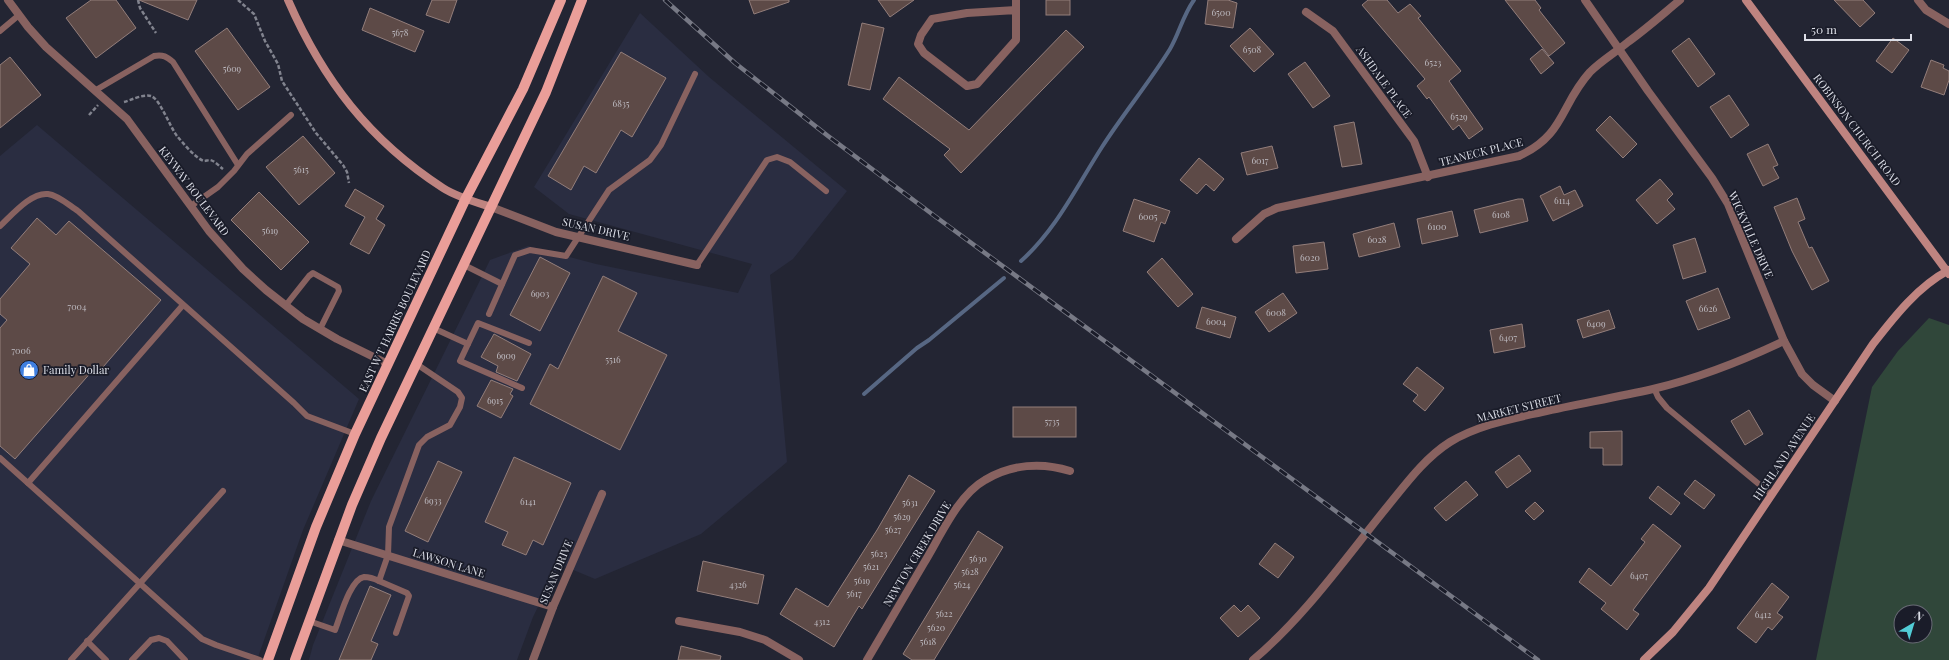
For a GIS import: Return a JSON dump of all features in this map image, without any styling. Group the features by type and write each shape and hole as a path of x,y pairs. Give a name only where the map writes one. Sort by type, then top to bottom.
{"main road":[{"name":"EAST W T HARRIS BOULEVARD","path":"268,660 316,527 355,434 466,198 523,89 562,0"},
{"path":"295,660 338,540 378,445 415,363 464,265 546,92 582,0"}],"street":[{"name":"KEYWAY BOULEVARD","path":"8,0 46,47 127,119 226,252 266,290 320,329 388,364"},
{"path":"288,0 303,34 321,66 332,83 369,128 395,152 444,189 491,208"},
{"path":"1016,0 1016,10 1016,40 977,84 967,86 924,53 918,44 921,35 932,19 967,13 1016,10"},
{"name":"WICKVILLE DRIVE","path":"1585,0 1648,92 1712,178 1728,204 1784,341 1802,374 1813,385 1835,401"},
{"name":"TEANECK PLACE","path":"1236,239 1260,216 1277,208 1519,156 1533,150 1547,139 1558,126 1577,88 1590,72 1680,0"},
{"name":"ROBINSON CHURCH ROAD","path":"1746,0 1948,272"},
{"path":"1918,0 1926,10 1949,24"},
{"name":"ASHDALE PLACE","path":"1306,12 1333,31 1414,141 1428,176"},
{"name":"SUSAN DRIVE","path":"491,208 556,232 697,265"},
{"name":"HIGHLAND AVENUE","path":"1644,660 1673,632 1695,606 1726,563 1887,325 1921,291 1948,272"},
{"name":"MARKET STREET","path":"1253,660 1297,618 1407,484 1431,458 1448,444 1483,427 1513,418 1654,388 1712,373 1784,341"},
{"name":"NEWTON CREEK DRIVE","path":"867,660 951,517 971,491 984,480 1003,471 1020,466 1046,466 1070,471"},
{"name":"SUSAN DRIVE","path":"533,660 553,607 602,494"},
{"name":"LAWSON LANE","path":"338,540 553,607"},
{"path":"679,621 746,634 765,640 799,660"}],"lane":[{"path":"0,31 19,15"},
{"path":"96,90 154,56 160,54 166,56 173,62 238,165"},
{"path":"489,314 516,255 530,250 566,256 609,190 650,160 657,150 695,74"},
{"path":"191,206 218,187 254,147 291,115"},
{"path":"697,265 767,160 777,157 790,162 826,191"},
{"path":"0,226 30,199 48,194 78,211 294,403 306,416 355,434"},
{"path":"464,265 502,284"},
{"path":"286,305 308,276 313,273 338,287 339,291 320,329"},
{"path":"28,483 183,305"},
{"path":"522,388 460,362 478,323 529,343"},
{"path":"433,328 468,344"},
{"path":"379,581 388,556 388,527 419,445 427,437 450,425 460,407 462,398 458,392 415,363"},
{"path":"1654,388 1658,397 1667,408 1772,495"},
{"path":"0,458 202,639 260,660"},
{"path":"70,660 138,582 222,491"},
{"path":"309,621 335,630 353,585 360,578 366,577 407,593 409,596 396,633"},
{"path":"132,660 151,640 159,638 167,641 185,660"},
{"path":"87,642 106,660"}],"path":[{"path":"138,0 140,8 156,33"},
{"path":"238,0 254,14 265,41 278,64 282,81 316,133 348,172 349,183"},
{"path":"123,102 143,96 150,96 156,99 160,103 174,132 197,157 205,161 214,161 224,169"}],"shaded area":[{"path":"640,13 709,77 847,191 793,259 770,275 787,462 701,534 595,579 559,564 533,617 517,660 309,660 313,645 371,501 490,260 528,246 596,264 738,293 752,264 569,214 534,187"},
{"path":"37,125 359,399 303,530 257,660 0,660 0,156"}],"green space":[{"path":"1929,318 1949,325 1949,660 1816,660 1872,387 1898,351"}],"building":[{"path":"91,0 116,0 136,28 96,58 66,18"},
{"path":"139,0 197,0 188,20"},
{"path":"432,0 457,0 449,23 426,15"},
{"path":"749,0 789,0 789,2 754,14"},
{"path":"878,0 914,0 890,17"},
{"path":"1046,0 1070,0 1070,15 1046,15"},
{"path":"1208,0 1228,0 1237,3 1233,28 1205,24"},
{"path":"1368,0 1387,0 1398,13 1410,4 1421,16 1418,18 1461,71 1449,81 1483,129 1469,139 1459,125 1453,130 1429,97 1427,99 1417,86 1425,79 1362,5"},
{"path":"1505,0 1535,0 1541,8 1539,10 1565,43 1549,56"},
{"path":"1834,0 1863,0 1875,13 1860,27"},
{"path":"370,8 424,31 415,52 362,30"},
{"path":"862,23 884,28 870,90 848,85"},
{"path":"227,28 270,87 238,110 195,51"},
{"path":"1250,28 1274,54 1254,72 1230,46"},
{"path":"1066,30 1084,47 961,173 944,155 950,149 883,99 899,77 969,130"},
{"path":"1689,38 1715,74 1698,87 1672,51"},
{"path":"1893,38 1909,50 1892,73 1876,61"},
{"path":"1542,49 1554,63 1541,74 1530,59"},
{"path":"621,52 666,78 632,137 621,130 596,173 584,166 571,190 548,176"},
{"path":"10,57 41,95 0,128 0,65"},
{"path":"1931,60 1944,65 1943,68 1949,71 1949,80 1944,95 1921,87"},
{"path":"1305,62 1330,96 1313,108 1288,74"},
{"path":"1729,95 1749,125 1731,138 1710,107"},
{"path":"1610,116 1637,144 1623,158 1596,130"},
{"path":"1354,122 1362,164 1342,167 1334,126"},
{"path":"303,136 335,173 299,205 266,167"},
{"path":"1768,144 1778,165 1773,167 1779,178 1763,186 1747,154"},
{"path":"1272,146 1278,168 1247,175 1241,153"},
{"path":"1199,158 1224,179 1214,191 1206,184 1197,194 1180,180"},
{"path":"1660,179 1673,194 1667,200 1675,209 1657,224 1636,200"},
{"path":"1560,186 1564,195 1575,190 1583,206 1553,221 1540,196"},
{"path":"355,189 384,206 376,219 385,225 369,254 350,244 365,217 345,206"},
{"path":"259,192 309,242 281,270 231,220"},
{"path":"1797,198 1805,219 1798,222 1809,248 1812,247 1829,281 1812,290 1792,251 1774,207"},
{"path":"1134,199 1170,211 1165,224 1161,222 1154,242 1123,231"},
{"path":"1523,199 1528,221 1480,233 1474,210"},
{"path":"1452,211 1458,236 1422,244 1417,219"},
{"path":"37,218 56,235 69,221 161,300 97,374 93,370 15,459 0,446 0,328 7,320 0,314 0,299 30,264 11,248"},
{"path":"1394,223 1400,247 1359,257 1353,234"},
{"path":"1695,238 1706,272 1683,279 1673,245"},
{"path":"1324,242 1328,269 1296,273 1293,246"},
{"path":"540,257 570,273 540,331 510,315"},
{"path":"1162,258 1193,294 1178,307 1147,272"},
{"path":"603,276 637,293 618,331 667,355 620,450 530,404 550,364 558,369"},
{"path":"1718,288 1730,318 1698,330 1686,301"},
{"path":"1283,293 1297,313 1269,332 1255,312"},
{"path":"1202,307 1236,317 1230,338 1196,328"},
{"path":"1609,310 1615,328 1583,338 1577,320"},
{"path":"1522,324 1525,347 1494,353 1490,330"},
{"path":"494,334 531,354 517,381 496,372 498,366 481,357"},
{"path":"1417,367 1444,388 1425,411 1413,401 1418,395 1403,384"},
{"path":"491,380 513,389 510,394 513,396 501,418 477,406"},
{"path":"1013,407 1076,407 1076,437 1013,437"},
{"path":"1749,410 1763,434 1745,445 1731,421"},
{"path":"1622,431 1622,465 1603,465 1603,448 1590,448 1590,432"},
{"path":"1519,455 1531,471 1507,488 1495,472"},
{"path":"514,457 571,483 543,545 533,540 526,555 502,545 508,532 485,522"},
{"path":"438,461 462,472 428,542 405,531"},
{"path":"909,475 935,491 862,609 859,606 834,647 780,614 796,588 828,607 877,530"},
{"path":"1695,480 1715,495 1704,509 1684,494"},
{"path":"1466,481 1478,495 1446,521 1434,508"},
{"path":"1658,486 1680,503 1671,515 1649,498"},
{"path":"1535,502 1544,511 1534,520 1525,511"},
{"path":"1653,524 1681,546 1633,610 1639,614 1627,630 1601,609 1606,603 1579,582 1589,568 1611,586 1645,542 1641,539"},
{"path":"978,531 1003,547 934,660 912,660 903,654"},
{"path":"1275,543 1294,557 1278,578 1259,564"},
{"path":"703,561 764,575 758,604 697,591"},
{"path":"1772,583 1789,597 1777,613 1783,617 1772,630 1768,627 1756,643 1737,628"},
{"path":"370,586 391,595 371,641 378,644 371,660 339,660"},
{"path":"1234,605 1241,612 1248,605 1260,618 1238,637 1220,618"},
{"path":"681,646 721,656 720,660 678,660"}],"waterway":[{"path":"1021,261 1034,249 1055,222 1110,135 1162,62 1194,0"},
{"path":"864,394 917,348 929,340 1004,278"}],"railway":[{"path":"665,0 735,63 828,136 1538,660"}],"place":[{"name":"Family Dollar","path":"29,370"}]}
